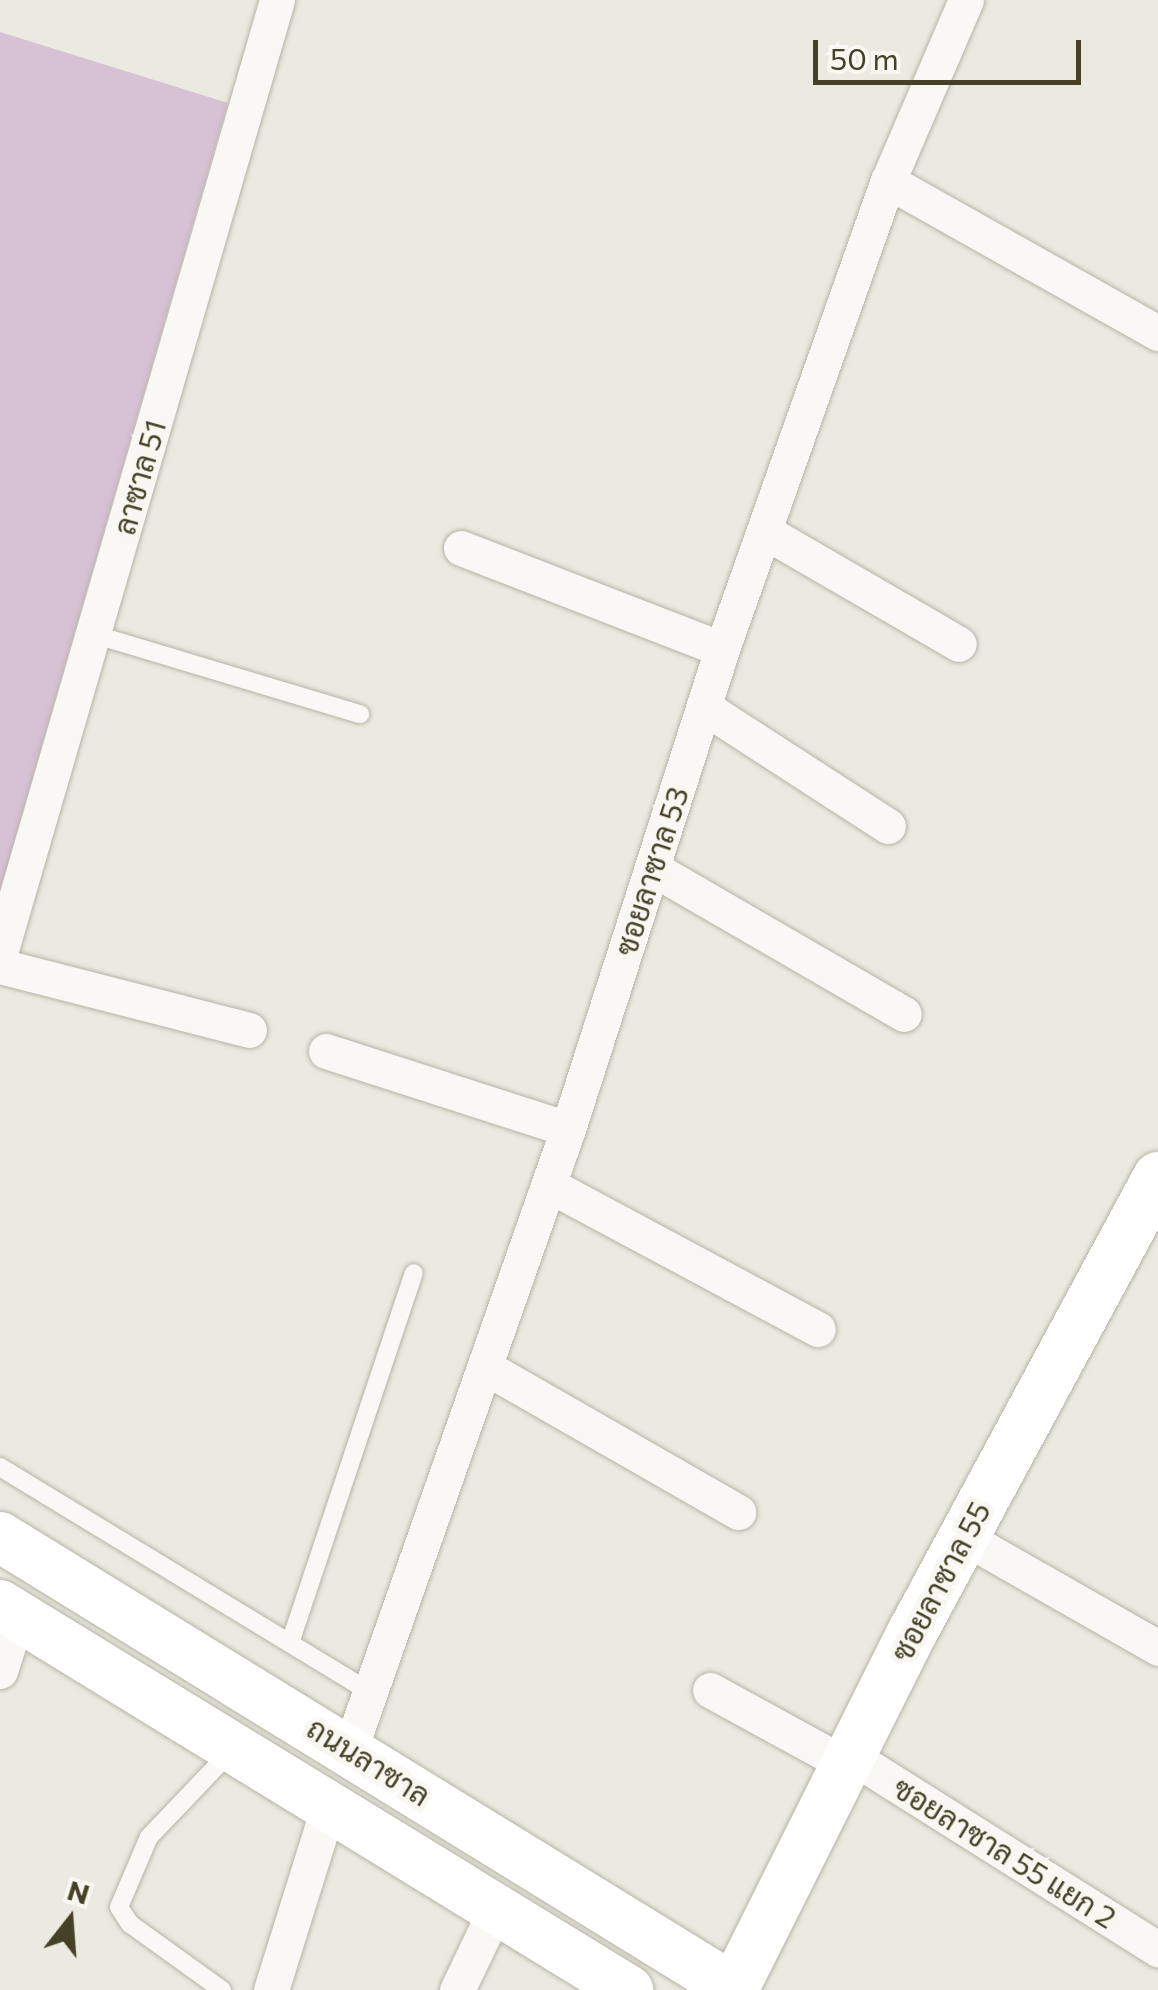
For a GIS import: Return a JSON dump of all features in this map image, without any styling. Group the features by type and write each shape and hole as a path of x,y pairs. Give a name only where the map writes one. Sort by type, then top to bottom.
{"street":[{"name":"ลาซาล 51","path":"0,953 277,0"},
{"name":"ซอยลาซาล 53","path":"350,1749 549,1185 722,649 888,180 966,0"},
{"path":"888,180 1158,333"},
{"path":"764,531 959,644"},
{"path":"460,548 722,649"},
{"path":"704,707 888,826"},
{"path":"652,868 904,1014"},
{"path":"0,966 249,1030"},
{"path":"326,1052 568,1128"},
{"name":"ซอยลาซาล 55","path":"734,1990 962,1536 1158,1177"},
{"path":"549,1185 818,1329"},
{"path":"484,1367 738,1512"},
{"path":"962,1536 1158,1648"},
{"name":"ถนนลาซาล","path":"0,1538 350,1749 734,1990"},
{"path":"0,1671 9,1610"},
{"name":"ถนนลาซาล","path":"9,1610 628,1990"},
{"name":"ซอยลาซาล 55 แยก 2","path":"710,1690 849,1760 1158,1949"},
{"path":"271,1990 329,1805"},
{"path":"457,1990 496,1909"}],"lane":[{"path":"93,634 360,714"},
{"path":"290,1643 414,1272"},
{"path":"0,1467 370,1692"},
{"path":"222,1990 130,1924 119,1906 149,1837 235,1747"}],"shaded area":[{"path":"0,32 228,103 0,890"}]}
